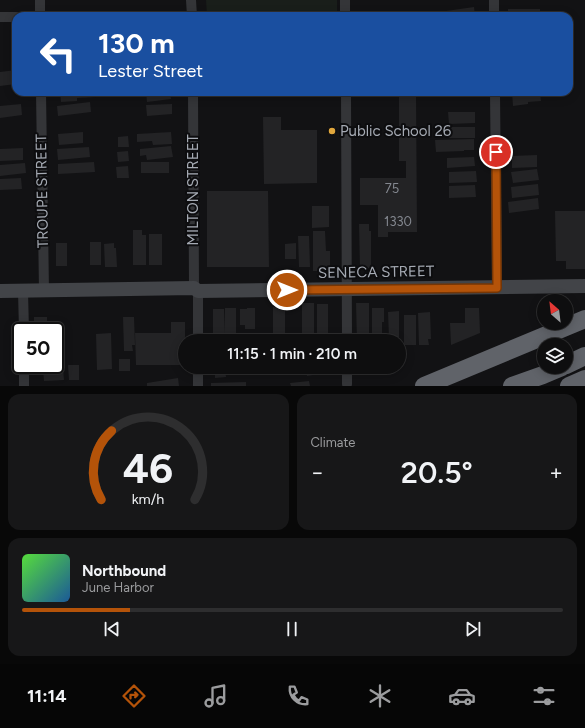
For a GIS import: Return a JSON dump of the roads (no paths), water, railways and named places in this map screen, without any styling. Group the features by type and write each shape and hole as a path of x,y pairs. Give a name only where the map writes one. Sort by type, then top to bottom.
{"highway":[{"path":"424,386 585,319"},
{"path":"573,362 585,356"},
{"path":"512,386 545,374"},
{"path":"569,386 585,379"}],"main road":[{"name":"SENECA STREET","path":"0,291 497,288 585,286"}],"street":[{"path":"40,0 40,12"},
{"path":"191,0 192,12"},
{"path":"345,0 346,12"},
{"path":"494,0 494,12"},
{"path":"0,17 12,17"},
{"name":"TROUPE STREET","path":"41,96 44,291"},
{"name":"MILTON STREET","path":"193,96 198,334"},
{"path":"346,96 347,334"},
{"path":"495,96 497,288"},
{"path":"23,290 24,322"},
{"path":"24,374 24,386"},
{"path":"198,374 198,386"},
{"path":"347,374 347,384"}],"place":[{"name":"Public School 26","path":"332,131"}]}
